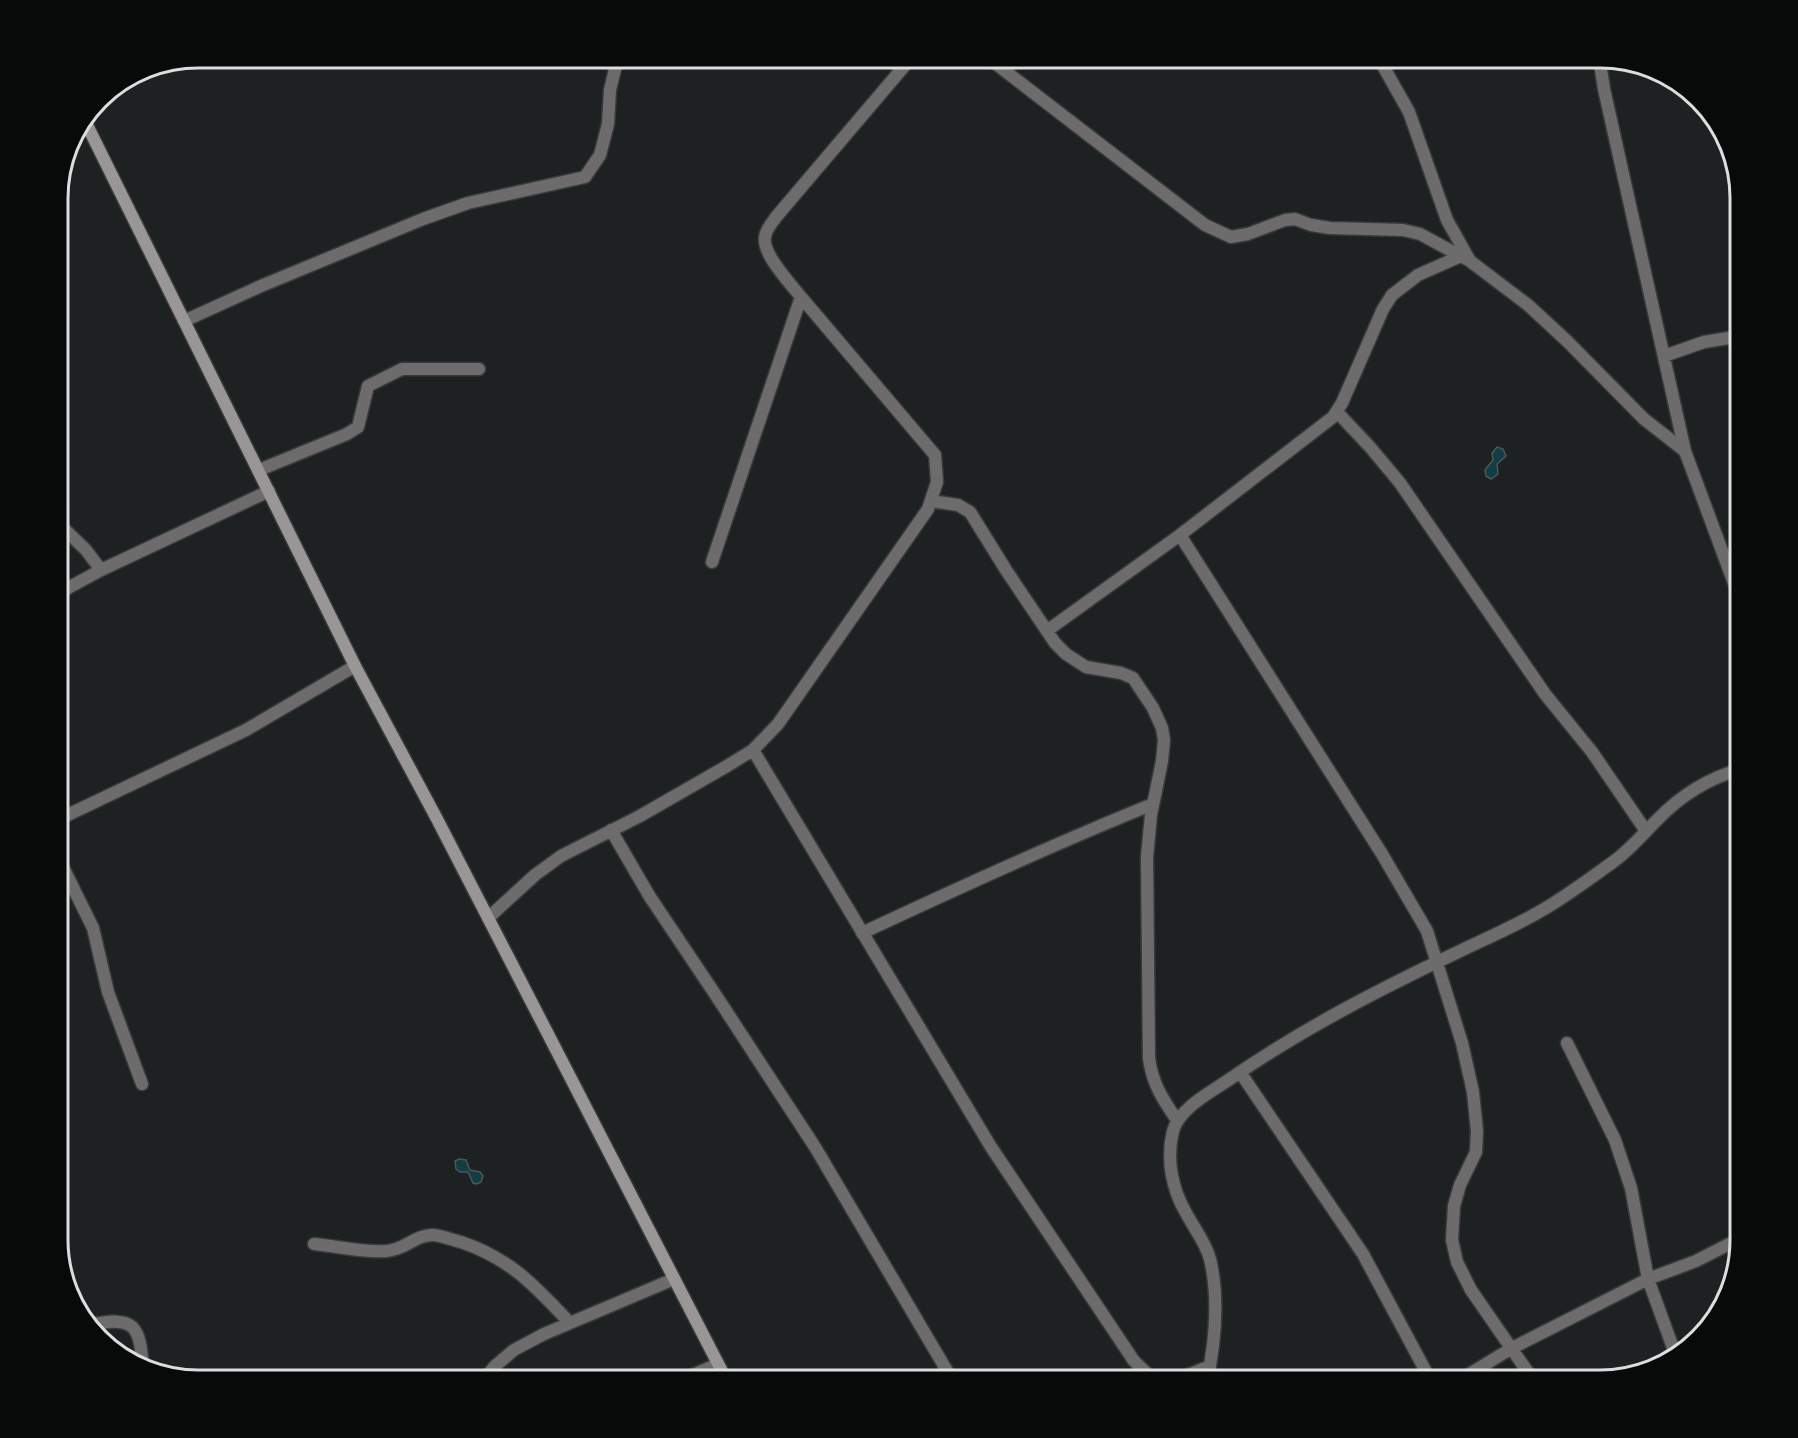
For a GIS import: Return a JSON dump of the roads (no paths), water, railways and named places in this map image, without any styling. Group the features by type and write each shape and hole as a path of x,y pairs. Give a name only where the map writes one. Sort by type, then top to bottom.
{"street":[{"path":"184,321 261,286 423,219 468,203 585,177 600,155 608,124 610,90 615,68"},
{"path":"488,918 527,881 561,856 678,794 753,750 778,724 928,509 938,482 935,455 801,297 766,249 764,238 767,229 903,68"},
{"path":"1001,68 1205,225 1231,237 1294,219 1330,228 1403,230 1420,234 1465,259 1528,305 1644,419 1685,451"},
{"path":"1384,68 1409,112 1447,220 1465,259"},
{"path":"1601,68 1685,451 1731,575"},
{"path":"88,127 355,666 437,819 721,1370"},
{"path":"1048,630 1180,535 1329,420 1337,412 1383,309 1392,295 1418,275 1465,259"},
{"path":"712,562 801,297"},
{"path":"1664,356 1704,342 1731,338"},
{"path":"259,470 347,434 358,427 368,386 382,378 402,369 478,369"},
{"path":"1337,412 1371,447 1400,483 1545,694 1592,752 1647,831"},
{"path":"68,588 101,570 269,491"},
{"path":"931,501 958,505 970,512 1006,570 1060,648 1076,662 1090,669 1129,675 1145,694 1162,728 1164,740 1162,761 1153,804 1147,857 1149,1058 1155,1085 1177,1120"},
{"path":"68,533 86,550 101,570"},
{"path":"1180,535 1382,854 1427,931 1462,1043 1473,1092 1477,1131 1476,1152 1457,1192 1452,1219 1452,1240 1457,1262 1472,1290 1527,1370"},
{"path":"68,815 246,730 355,666"},
{"path":"753,750 1004,1167 1134,1361 1143,1370"},
{"path":"1209,1370 1214,1326 1214,1285 1210,1257 1177,1195 1172,1178 1171,1145 1177,1120 1209,1093 1300,1033 1353,1004 1538,912 1615,860 1677,801 1698,787 1731,772"},
{"path":"862,933 972,881 1153,804"},
{"path":"611,830 650,897 814,1147 946,1370"},
{"path":"68,877 93,928 108,992 142,1084"},
{"path":"1567,1043 1615,1140 1631,1188 1648,1280 1673,1348"},
{"path":"1240,1072 1363,1254 1425,1370"},
{"path":"314,1244 387,1251 401,1248 420,1237 442,1236 490,1253 505,1263 532,1284 570,1323"},
{"path":"1476,1370 1512,1348 1648,1280 1696,1261 1731,1243"},
{"path":"492,1370 514,1350 570,1323 674,1279"},
{"path":"98,1324 110,1321 128,1324 135,1330 141,1342 142,1358"},
{"path":"704,1370 718,1364"},
{"path":"1200,1370 1210,1366"}]}
